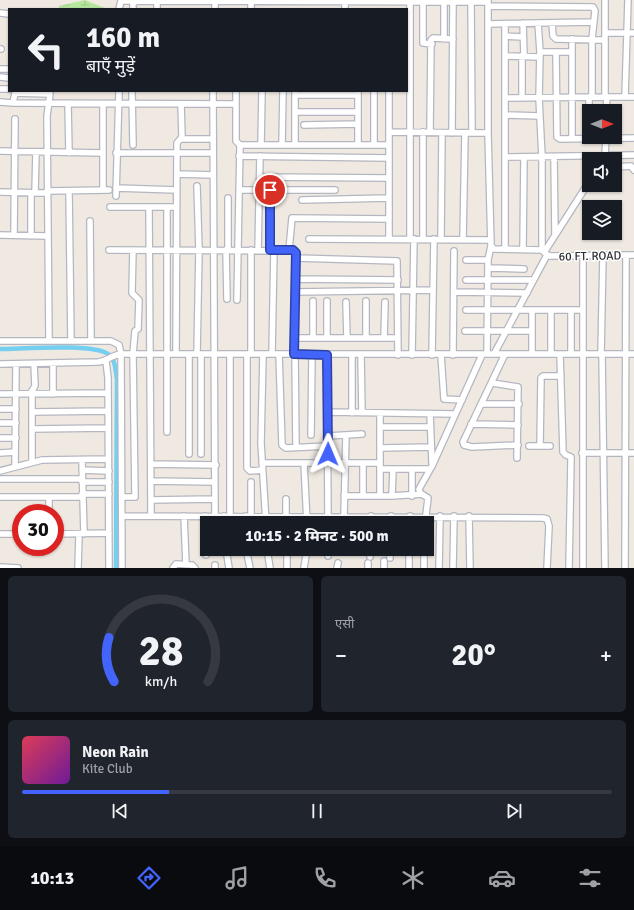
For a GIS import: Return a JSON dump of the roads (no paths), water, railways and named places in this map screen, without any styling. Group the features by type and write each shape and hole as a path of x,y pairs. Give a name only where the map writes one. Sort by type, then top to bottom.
{"street":[{"path":"605,0 606,104"},
{"path":"625,97 628,0"},
{"path":"119,8 121,2 136,1 471,2 593,7 595,11 592,39 590,104"},
{"path":"157,1 157,8"},
{"path":"215,1 215,8"},
{"path":"251,1 251,8"},
{"path":"325,2 325,8"},
{"path":"345,2 345,8"},
{"path":"365,2 365,8"},
{"path":"388,2 388,8"},
{"path":"410,2 413,291 412,355"},
{"path":"423,2 423,43 432,44"},
{"path":"444,2 444,39"},
{"path":"452,133 454,2"},
{"path":"471,2 472,133"},
{"path":"421,494 419,489 485,355 488,309 488,260 491,243 488,133 488,3"},
{"path":"627,12 634,12"},
{"path":"488,24 594,22"},
{"path":"522,98 523,23"},
{"path":"538,23 540,54 539,98 545,252"},
{"path":"552,23 554,38 592,39 634,34"},
{"path":"505,24 505,249"},
{"path":"505,36 523,36"},
{"path":"430,132 432,44 434,38 453,39"},
{"path":"572,39 572,138"},
{"path":"556,52 557,137 582,138"},
{"path":"505,56 572,52"},
{"path":"13,103 15,92 50,92 48,104 47,152 49,341"},
{"path":"116,196 116,152 119,92"},
{"path":"132,92 133,145"},
{"path":"213,92 213,338 215,354 216,516"},
{"path":"236,92 236,141 240,145 237,300"},
{"path":"262,92 262,144"},
{"path":"282,144 283,92"},
{"path":"374,92 374,145"},
{"path":"389,92 389,239"},
{"path":"294,144 295,93 358,93 358,145"},
{"path":"505,98 634,97"},
{"path":"0,102 48,104 235,104"},
{"path":"68,104 69,153"},
{"path":"0,192 106,190 103,153 103,104"},
{"path":"176,354 177,142 181,139 181,104"},
{"path":"295,112 358,112"},
{"path":"505,115 540,116"},
{"path":"14,235 16,152 15,119"},
{"path":"304,124 358,124"},
{"path":"389,132 488,133"},
{"path":"423,132 423,239"},
{"path":"441,239 442,133"},
{"path":"463,239 465,133"},
{"path":"622,138 634,138"},
{"path":"181,139 212,139"},
{"path":"240,145 389,145"},
{"path":"0,151 103,153"},
{"path":"31,236 36,152"},
{"path":"116,152 212,153"},
{"path":"622,155 634,155"},
{"path":"239,156 389,158"},
{"path":"258,250 260,156"},
{"path":"505,157 582,156"},
{"path":"523,250 524,157"},
{"path":"554,157 555,235"},
{"path":"622,167 632,166 634,170"},
{"path":"177,174 212,174"},
{"path":"260,178 389,178"},
{"path":"197,186 199,250 198,354 201,454"},
{"path":"116,188 177,190"},
{"path":"239,190 336,190"},
{"path":"270,190 272,250 272,354"},
{"path":"69,191 70,341"},
{"path":"494,354 533,280 545,252 583,192"},
{"path":"227,300 228,198"},
{"path":"302,200 389,198"},
{"path":"110,207 176,207"},
{"path":"149,207 151,516"},
{"path":"167,207 167,432"},
{"path":"289,250 290,222 292,218 389,219"},
{"path":"90,221 90,341"},
{"path":"0,235 47,236"},
{"name":"60 FT. ROAD","path":"309,239 463,239 491,243 494,249 545,252 552,256 634,255"},
{"path":"432,355 434,239"},
{"path":"109,250 295,251 294,354 296,447"},
{"path":"122,497 135,497 133,354 135,331 138,329 139,300 132,293 133,250"},
{"path":"251,250 247,468 250,471 262,470"},
{"path":"453,355 454,251"},
{"path":"583,255 583,568"},
{"path":"602,255 601,354 604,568"},
{"path":"625,568 626,255"},
{"path":"296,258 395,259 398,263 398,355"},
{"path":"466,260 488,260"},
{"path":"488,268 524,269"},
{"path":"295,279 398,280"},
{"path":"466,280 533,280"},
{"path":"295,292 433,290"},
{"path":"454,292 527,292"},
{"path":"313,338 314,301"},
{"path":"366,301 366,338"},
{"path":"327,302 327,338"},
{"path":"346,302 347,338"},
{"path":"384,338 385,302"},
{"path":"466,310 583,310"},
{"path":"532,310 532,354"},
{"path":"551,310 551,354"},
{"path":"571,310 571,354"},
{"path":"465,331 532,331"},
{"path":"294,338 398,338"},
{"path":"0,341 90,341 117,343 121,354 122,568"},
{"path":"0,364 107,361 115,355 121,354 634,354"},
{"path":"189,354 189,454"},
{"path":"227,516 230,354"},
{"path":"263,354 262,470 266,516"},
{"path":"279,354 282,445 286,448 328,446"},
{"path":"505,354 463,442 467,447 518,445"},
{"path":"560,354 564,452 566,455 571,457 570,568"},
{"path":"311,435 312,355"},
{"path":"327,355 328,516"},
{"path":"352,355 352,413"},
{"path":"361,355 362,413"},
{"path":"441,355 444,399 462,400"},
{"path":"107,361 109,568"},
{"path":"53,363 53,394"},
{"path":"15,467 16,364"},
{"path":"32,462 31,394 35,386 34,364"},
{"path":"540,446 541,378 543,376 561,376"},
{"path":"492,383 518,386 519,404 517,458"},
{"path":"0,394 108,393"},
{"path":"482,404 519,404"},
{"path":"0,409 16,409"},
{"path":"32,412 108,411"},
{"path":"328,412 455,414"},
{"path":"380,413 380,496"},
{"path":"430,414 431,467"},
{"path":"0,423 16,423"},
{"path":"471,424 518,425"},
{"path":"380,427 430,427"},
{"path":"32,429 108,428"},
{"path":"328,436 362,434"},
{"path":"344,516 346,435"},
{"path":"0,438 16,438"},
{"path":"529,446 550,446"},
{"path":"380,448 431,447"},
{"path":"0,453 16,452"},
{"path":"582,453 634,454"},
{"path":"0,472 42,460 82,461 108,459"},
{"path":"78,568 81,534 82,461"},
{"path":"262,463 363,463 393,469 431,467"},
{"path":"304,463 307,516"},
{"path":"363,463 363,496"},
{"path":"151,464 216,465"},
{"path":"392,496 393,469"},
{"path":"412,469 412,496"},
{"path":"82,470 108,471"},
{"path":"0,479 109,482"},
{"path":"151,481 216,482"},
{"path":"248,516 251,482"},
{"path":"0,497 49,497 109,494"},
{"path":"344,496 412,496 421,494 428,498 425,516"},
{"path":"49,497 49,504"},
{"path":"151,500 216,499"},
{"path":"286,499 286,516"},
{"path":"122,516 200,516"},
{"path":"184,516 186,565"},
{"path":"434,516 547,519 549,526 548,568"},
{"path":"439,568 440,516"},
{"path":"453,568 454,516"},
{"path":"469,516 470,568"},
{"path":"0,534 12,534"},
{"path":"64,534 109,534"},
{"path":"227,556 229,568"},
{"path":"247,556 250,568"},
{"path":"268,556 270,568"},
{"path":"287,556 287,568"},
{"path":"304,568 306,556"},
{"path":"409,568 410,556"},
{"path":"424,556 424,568"},
{"path":"384,561 384,568"},
{"path":"173,568 175,564 194,566 195,568"},
{"path":"0,567 18,568"}],"waterway":[{"path":"0,349 56,347 73,348 100,351 111,356 115,365 117,379 116,568"}]}
